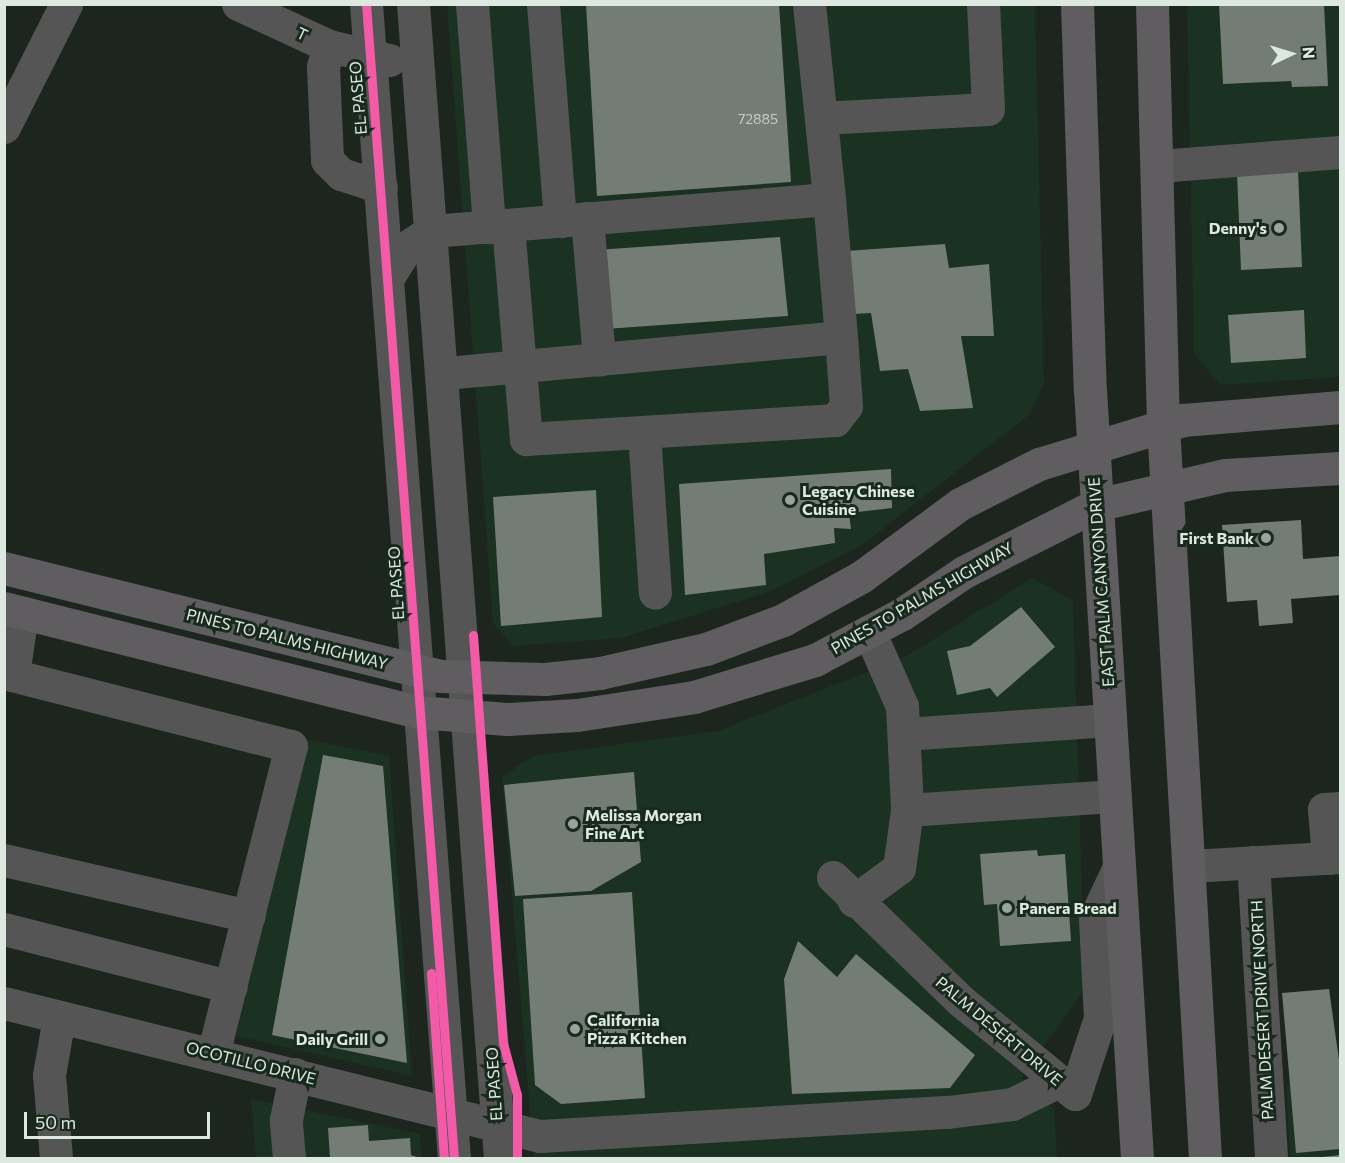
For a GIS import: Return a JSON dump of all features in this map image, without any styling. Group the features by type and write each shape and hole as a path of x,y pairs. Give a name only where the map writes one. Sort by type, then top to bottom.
{"main road":[{"name":"EAST PALM CANYON DRIVE","path":"1077,4 1096,505 1137,1158"},
{"path":"1152,4 1163,425 1205,1158"},
{"name":"PINES TO PALMS HIGHWAY","path":"4,568 440,674 545,679 600,673 706,649 783,620 861,577 960,504 1002,480 1093,445 1163,425 1341,407"},
{"name":"PINES TO PALMS HIGHWAY","path":"13,610 418,712 465,716 577,715 694,697 815,660 869,631 964,572 1096,505 1225,475 1341,468"}],"street":[{"path":"4,127 66,4"},
{"name":"T","path":"238,4 328,46 370,53"},
{"name":"EL PASEO","path":"366,4 395,358 419,444 440,674"},
{"path":"413,4 442,373 440,674 418,712 454,1158"},
{"path":"472,4 526,439 644,434 835,420 846,406 830,199 809,4"},
{"path":"543,4 574,220 599,359"},
{"path":"821,118 988,109 983,4"},
{"path":"328,46 323,67 327,160 341,174 381,187"},
{"path":"370,53 387,58 397,72 419,196 430,225"},
{"path":"1158,166 1341,152"},
{"path":"387,279 407,247 430,225 498,226 830,199"},
{"path":"442,373 841,337"},
{"path":"644,434 654,592"},
{"path":"13,610 9,674 291,746 213,1054"},
{"path":"854,901 899,868 907,810 904,734 899,691 869,631"},
{"path":"440,674 465,716"},
{"name":"EL PASEO","path":"465,716 500,1158"},
{"path":"904,734 1110,720"},
{"path":"907,810 1115,796"},
{"path":"1190,866 1334,858 1324,809 1341,808"},
{"path":"4,860 249,916"},
{"name":"PALM DESERT DRIVE NORTH","path":"1253,862 1271,1158"},
{"name":"PALM DESERT DRIVE","path":"832,877 854,901 961,1000 1067,1087 1100,1018 1095,918 1119,867"},
{"path":"4,929 231,987"},
{"name":"OCOTILLO DRIVE","path":"4,1003 540,1136 948,1113 1012,1104 1067,1087"},
{"path":"56,1158 49,1075 59,1017"},
{"path":"289,1158 286,1120 295,1074"}],"shaded area":[{"path":"447,5 1035,5 1044,383 1030,414 862,545 774,590 622,638 513,646 493,623"},
{"path":"1187,5 1340,5 1340,377 1220,385 1194,353"},
{"path":"1032,578 1073,600 1085,989 1021,1078 1054,1109 1057,1158 534,1158 502,777 533,756 718,731 905,657"},
{"path":"299,738 389,756 412,1076 236,1036 305,761"},
{"path":"1340,1081 1340,1158 1290,1158 1286,1085"},
{"path":"251,1099 420,1134 422,1158 256,1158"}],"building":[{"path":"586,4 779,4 791,182 597,196"},
{"path":"1219,4 1324,4 1328,86 1292,87 1291,81 1223,84"},
{"path":"1298,170 1302,267 1241,270 1237,173"},
{"path":"780,237 788,316 605,329 596,250"},
{"path":"945,244 949,268 989,264 994,336 961,336 973,408 920,411 908,369 880,371 871,313 854,314 846,251"},
{"path":"1304,310 1306,358 1231,363 1228,315"},
{"path":"891,469 892,508 849,513 851,529 834,528 835,543 764,554 766,585 685,595 679,484"},
{"path":"596,490 602,617 501,626 493,497"},
{"path":"1301,520 1303,559 1340,556 1340,595 1291,599 1293,623 1259,626 1257,600 1227,602 1222,525"},
{"path":"1021,607 1055,647 997,697 990,688 957,695 947,651 970,646"},
{"path":"323,755 383,766 407,1063 272,1035"},
{"name":"Melissa Morgan Fine Art","path":"634,772 641,862 591,891 515,896 504,785"},
{"path":"1037,850 1038,856 1065,854 1071,941 1000,946 997,904 984,905 980,854"},
{"path":"632,892 645,1098 561,1104 535,1085 523,899"},
{"path":"798,941 837,977 856,954 975,1055 950,1088 792,1094 784,979"},
{"path":"1329,989 1340,1067 1340,1149 1296,1153 1282,993"},
{"path":"368,1125 369,1141 410,1138 411,1155 420,1158 330,1158 328,1128"},
{"path":"1340,1155 1340,1158 1322,1158 1322,1157"}],"cycle path":[{"path":"366,4 454,1158"},
{"path":"473,635 503,1043 517,1095 517,1158"},
{"path":"431,973 444,1158"}],"place":[{"name":"Denny's","path":"1279,228"},
{"name":"Legacy Chinese Cuisine","path":"790,500"},
{"name":"First Bank","path":"1266,538"},
{"name":"Melissa Morgan Fine Art","path":"573,824"},
{"name":"Panera Bread","path":"1007,908"},
{"name":"California Pizza Kitchen","path":"575,1029"},
{"name":"Daily Grill","path":"380,1039"}]}
